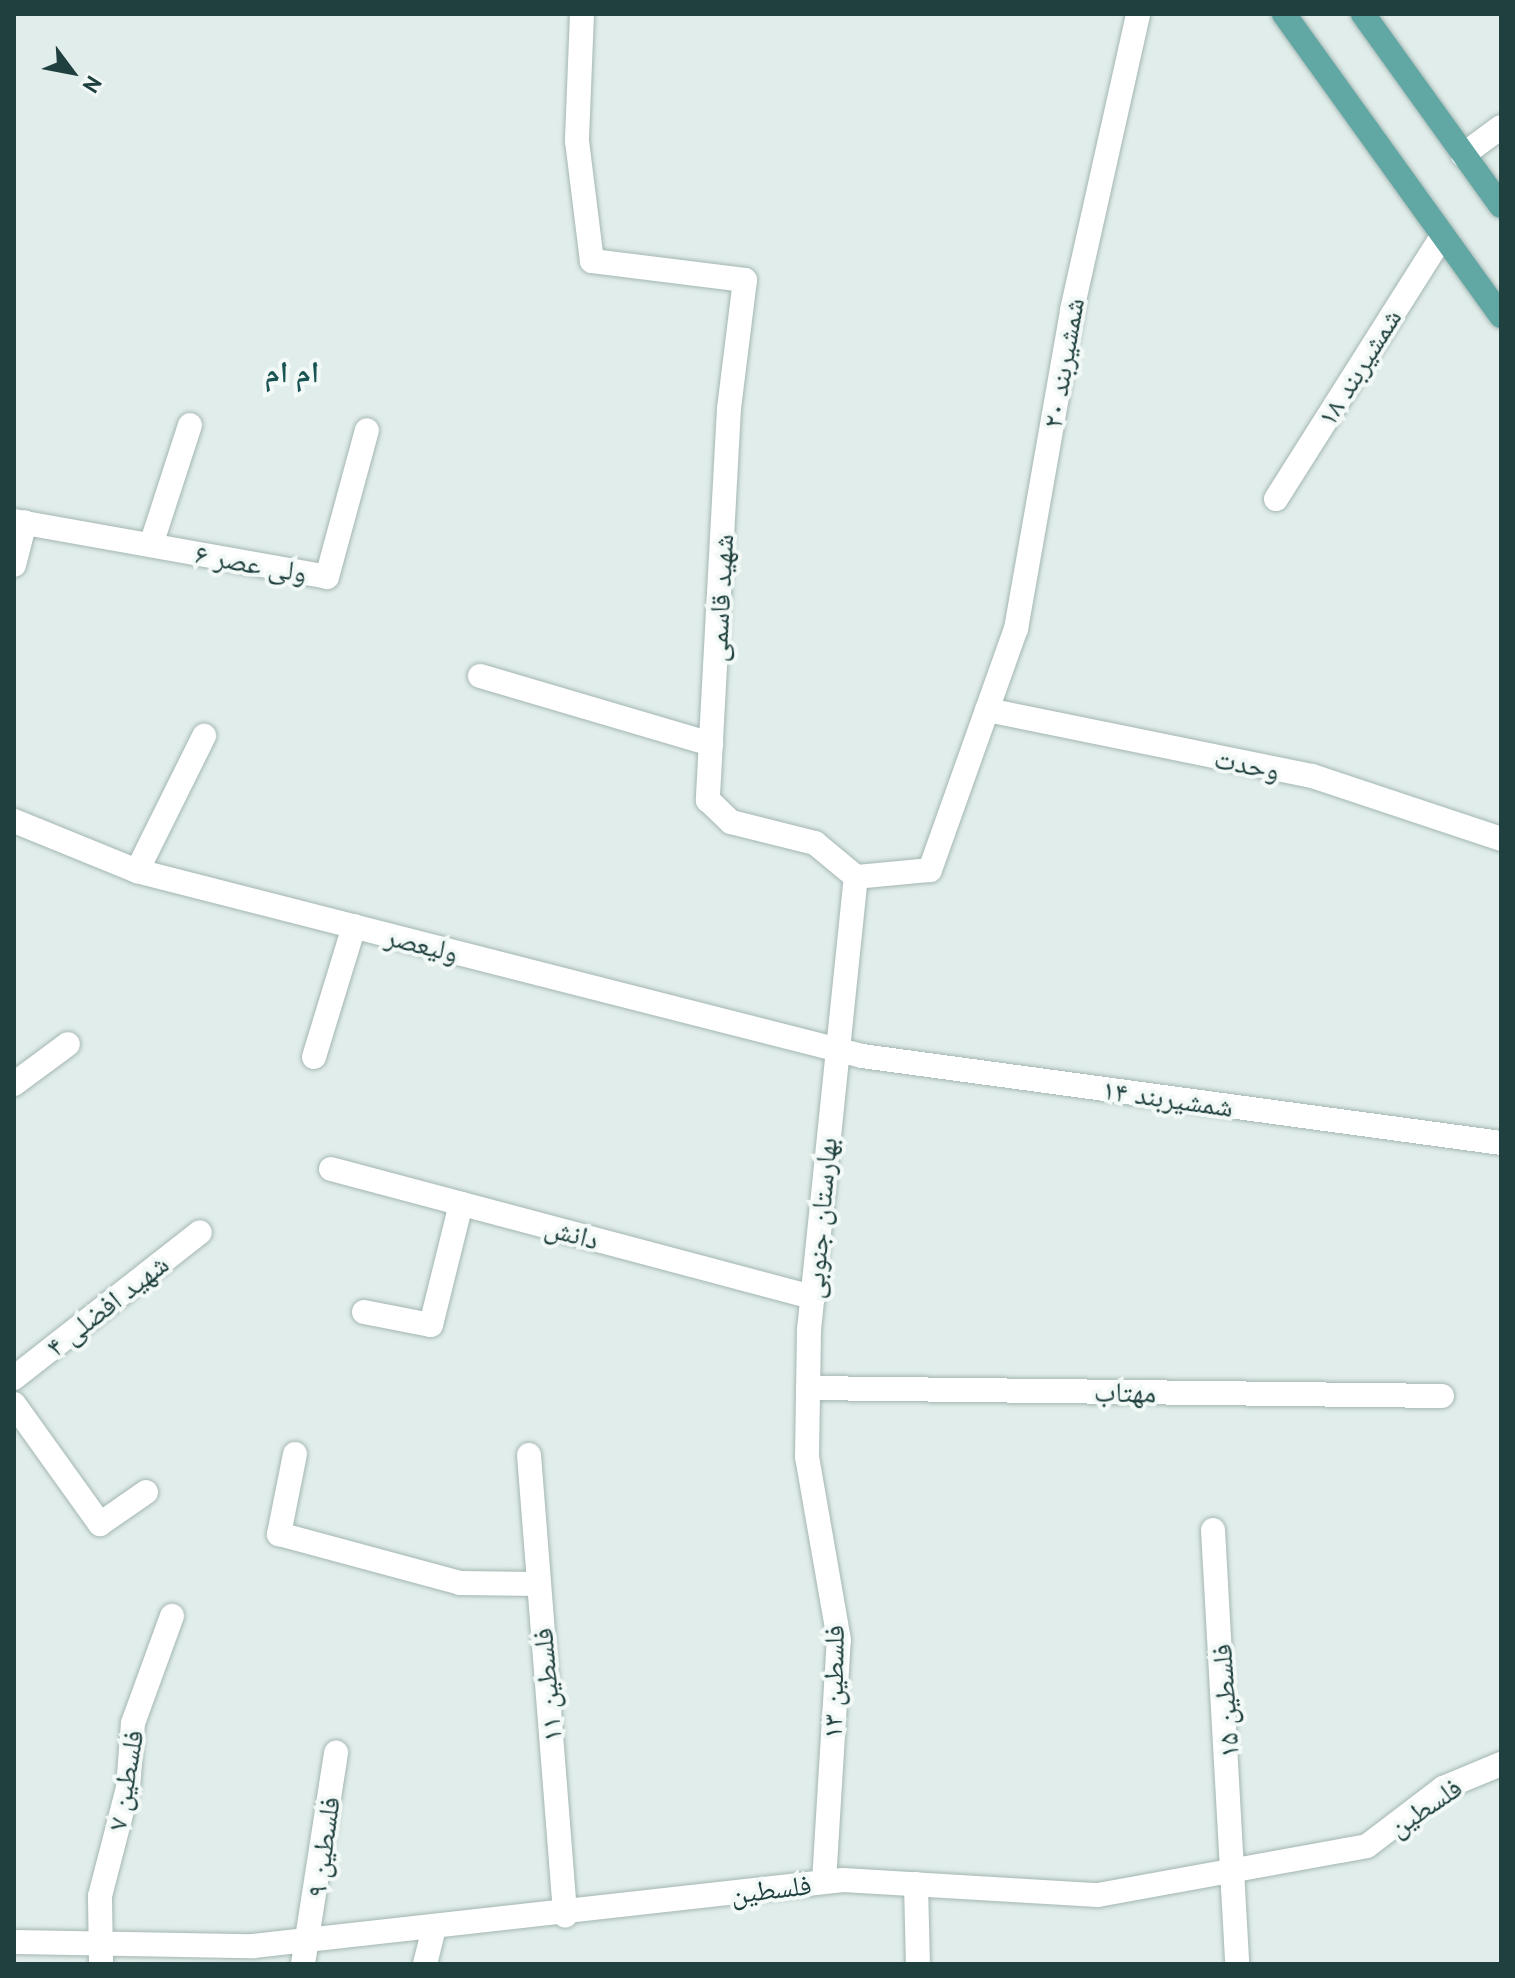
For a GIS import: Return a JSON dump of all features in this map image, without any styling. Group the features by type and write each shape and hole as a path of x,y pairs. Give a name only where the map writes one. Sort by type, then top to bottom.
{"main road":[{"path":"1284,14 1501,316"},
{"path":"1363,14 1501,206"}],"street":[{"name":"شهید قاسمی","path":"582,14 577,141 592,261 745,280 729,408 708,800 731,822 815,843 856,877"},
{"name":"شمشیربند ۲۰","path":"856,877 930,870 1016,629 1072,310 1138,14"},
{"path":"1463,155 1501,127"},
{"name":"شمشیربند ۱۸","path":"1276,499 1442,236"},
{"path":"151,545 190,425"},
{"name":"ولی عصر ۶","path":"19,522 327,577 367,430"},
{"path":"14,565 19,522"},
{"path":"480,676 711,744"},
{"name":"وحدت","path":"987,710 1312,776 1501,839"},
{"path":"137,871 204,736"},
{"name":"ولیعصر","path":"14,821 137,871 836,1049"},
{"name":"بهارستان جنوبی","path":"808,1388 813,1297 836,1049 856,877"},
{"path":"314,1057 354,926"},
{"path":"14,1084 68,1044"},
{"name":"شمشیربند ۱۴","path":"836,1049 1501,1143"},
{"name":"دانش","path":"331,1169 813,1297"},
{"path":"364,1312 431,1325 461,1204"},
{"name":"شهید افضلی ۴","path":"14,1378 200,1232"},
{"name":"مهتاب","path":"808,1388 1442,1396"},
{"name":"فلسطین ۱۳","path":"808,1388 807,1457 839,1640 824,1882"},
{"path":"14,1404 100,1524 146,1492"},
{"path":"295,1454 279,1534 460,1583 539,1584"},
{"name":"فلسطین ۱۱","path":"529,1455 565,1916"},
{"name":"فلسطین ۱۵","path":"1213,1530 1238,1873 1237,1964"},
{"name":"فلسطین ۷","path":"102,1956 100,1896 128,1788 133,1723 172,1616"},
{"name":"فلسطین ۹","path":"307,1952 336,1753"},
{"name":"فلسطین","path":"14,1942 102,1956 307,1952 434,1928 565,1916 824,1882 1098,1895 1238,1873 1367,1846 1443,1788 1501,1764"},
{"path":"916,1884 918,1964"},
{"path":"425,1964 434,1928"}],"district":[{"name":"ام ام","path":"292,371"}]}
